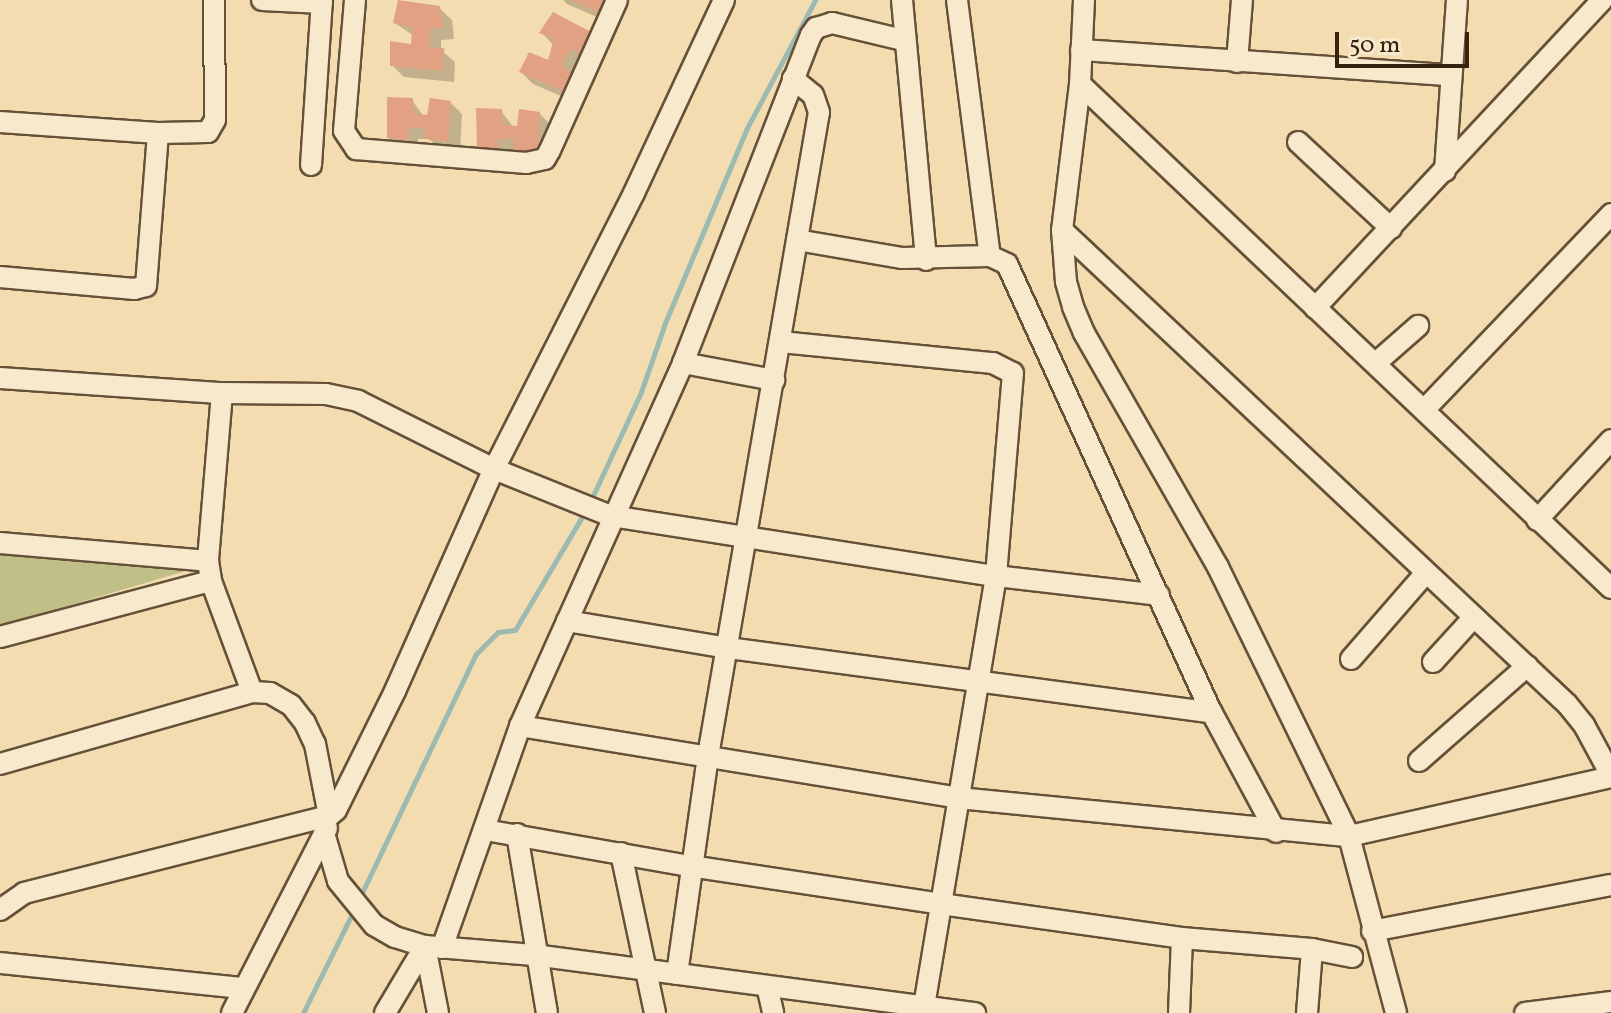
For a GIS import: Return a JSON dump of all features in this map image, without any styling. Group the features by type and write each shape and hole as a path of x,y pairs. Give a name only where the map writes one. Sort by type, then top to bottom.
{"street":[{"path":"0,122 200,134 213,127 214,0"},
{"path":"262,0 322,1 311,165"},
{"path":"355,0 344,131 356,149 374,154 526,163 545,159 617,0"},
{"path":"232,1013 413,651 494,469 634,193 724,0"},
{"path":"902,0 903,40 926,260"},
{"path":"957,0 990,256"},
{"path":"1084,0 1080,84 1062,230 1066,282 1084,333 1218,567 1349,836 1396,1013"},
{"path":"1237,62 1242,0"},
{"path":"1445,171 1457,0"},
{"path":"1315,308 1602,0"},
{"path":"385,1013 433,947 485,830 520,726 567,621 602,514 683,363 811,35 823,24 903,40"},
{"path":"1081,50 1451,75"},
{"path":"677,974 690,866 819,104 793,79"},
{"path":"1080,84 1315,308 1377,362 1537,520 1611,588"},
{"path":"0,277 134,289 146,286 158,133"},
{"path":"1298,142 1391,228"},
{"path":"1424,410 1611,214"},
{"path":"520,726 958,798 1276,832 1349,836 1611,776 1584,725 1527,666 1425,574 1062,230"},
{"path":"797,240 926,260 990,256 1007,264 1212,713 1276,832"},
{"path":"1377,362 1418,326"},
{"path":"781,342 993,363 1013,373 996,576 924,1006"},
{"path":"683,363 774,380"},
{"path":"0,378 222,393 326,394 358,401 494,469 602,514 996,576 1159,595"},
{"path":"222,393 209,571 252,692"},
{"path":"1537,520 1611,440"},
{"path":"0,543 209,571"},
{"path":"0,637 209,571"},
{"path":"1351,659 1425,574"},
{"path":"1433,662 1473,618"},
{"path":"567,621 728,648 1212,713"},
{"path":"1419,761 1527,666"},
{"path":"0,764 252,692 270,693 291,705 305,723 315,744 338,881 374,925 395,937 433,947 534,955 767,986 888,1007 924,1006 975,1013"},
{"path":"0,910 24,893 330,820"},
{"path":"485,830 690,866 941,904 1182,938 1312,949 1352,957"},
{"path":"517,834 534,955 547,1013"},
{"path":"621,853 655,1013"},
{"path":"1372,931 1611,885"},
{"path":"1179,1013 1182,938"},
{"path":"433,947 438,1013"},
{"path":"1307,1013 1312,949"},
{"path":"0,963 244,988"},
{"path":"767,986 773,1013"},
{"path":"1525,1013 1611,1002"}],"shaded area":[{"path":"0,550 199,567 0,626"}],"building":[{"path":"398,0 440,6 443,28 430,29 430,48 444,48 443,71 390,66 390,41 411,44 412,28 393,23"},
{"path":"570,0 610,0 603,14"},
{"path":"553,12 595,34 588,53 569,50 562,66 578,77 569,94 519,72 529,52 548,60 554,39 539,33"},
{"path":"387,97 413,98 414,114 427,115 430,98 451,101 448,142 426,139 424,128 408,128 409,140 387,138"},
{"path":"476,108 502,109 503,125 517,126 519,109 540,112 538,153 515,150 513,139 497,139 499,151 477,149"}],"waterway":[{"path":"590,502 641,392 665,323 747,128 815,0"},
{"path":"359,899 476,654 498,632 515,630 586,510"},
{"path":"303,1013 355,908"}]}
